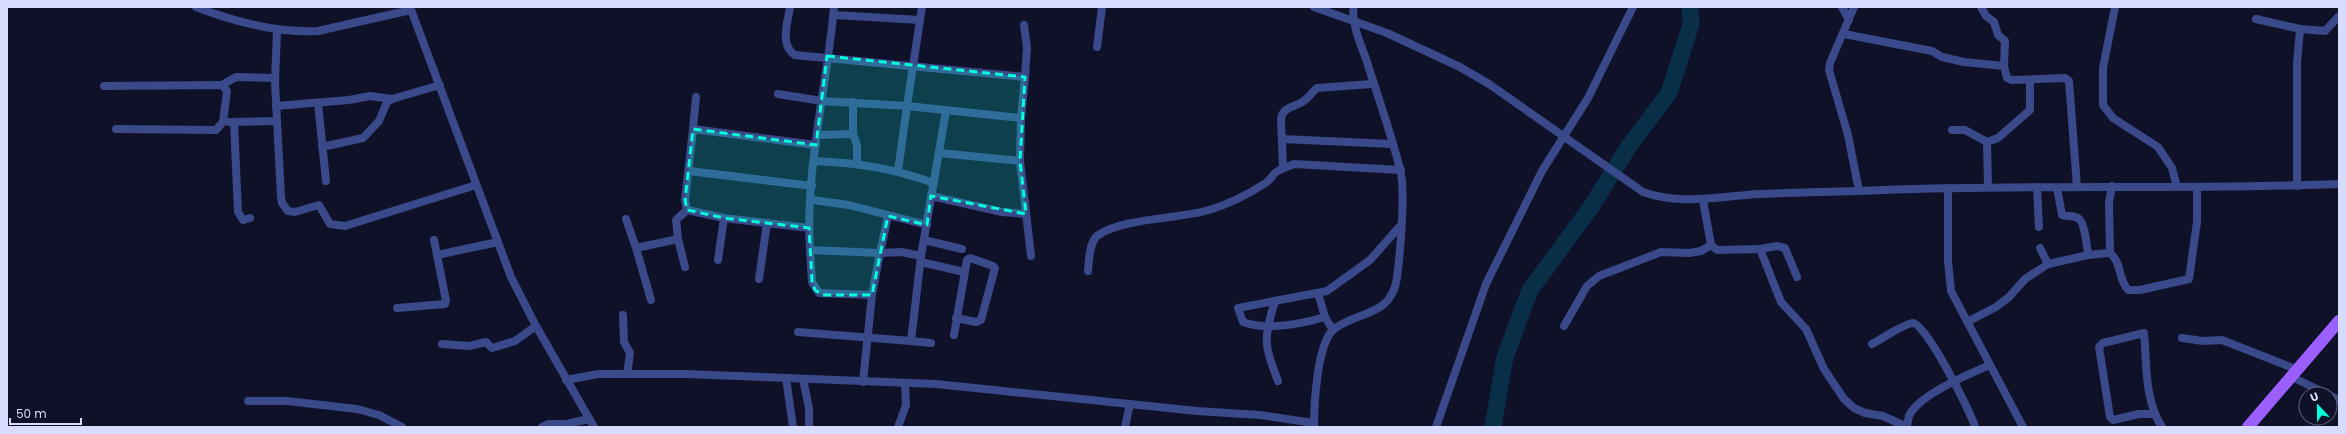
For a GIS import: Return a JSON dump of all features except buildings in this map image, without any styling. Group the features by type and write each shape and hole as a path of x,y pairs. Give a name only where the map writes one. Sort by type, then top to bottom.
{"main road":[{"path":"2252,426 2339,321"}],"street":[{"path":"196,7 277,31 318,31 410,8 511,277 536,326 594,427"},
{"path":"790,7 785,38 788,49 795,55 827,56 1025,77"},
{"path":"898,171 922,7"},
{"path":"1097,47 1102,7"},
{"path":"1314,7 1387,32 1460,67 1489,84 1601,161 1643,192 1661,198 1703,200 1752,195 1988,187 2057,188 2112,186 2197,188 2339,184"},
{"path":"566,380 582,375 627,374 743,376 905,384 1003,390 1197,411 1260,415 1314,425 1320,366 1326,340 1333,330 1364,316 1390,299 1397,277 1401,225 1400,170 1372,84 1367,62 1355,33 1353,7"},
{"path":"1436,427 1486,284 1521,212 1564,136 1588,98 1633,7"},
{"path":"1842,7 1849,20"},
{"path":"1854,7 1844,34 1830,63 1830,77 1848,135 1859,192"},
{"path":"1981,7 1986,16 1994,22 1998,35 2005,41 2004,66 2005,75 2009,80 2065,78 2069,80 2077,187"},
{"path":"2115,7 2103,68 2103,105 2113,118 2158,147 2172,168 2177,187"},
{"path":"872,295 818,293 812,282 809,228 812,186 827,56 834,11 920,20"},
{"path":"2256,20 2300,29 2325,31 2339,16"},
{"path":"1024,25 1027,48 1021,118 1020,161 1031,256"},
{"path":"2298,186 2297,63 2300,29"},
{"path":"277,31 275,78 281,197 283,206 290,212 319,205 330,224 344,226 476,185"},
{"path":"1844,34 1932,51 1942,57 1964,62 2004,66"},
{"path":"104,86 222,85 236,77 275,78"},
{"path":"1952,130 1965,130 1987,142 1998,138 2030,110 2030,80"},
{"path":"1283,168 1281,114 1287,109 1307,99 1317,88 1372,84"},
{"path":"116,129 216,130 223,122 227,91 222,85"},
{"path":"322,146 363,138 380,121 387,102 392,99 440,85"},
{"path":"778,94 822,101 907,106 1021,118"},
{"path":"276,106 318,103 370,96 392,99"},
{"path":"687,210 685,200 696,97"},
{"path":"853,102 853,134 857,145 857,163"},
{"path":"318,103 326,181"},
{"path":"911,341 921,259 946,111"},
{"path":"223,122 277,121"},
{"path":"234,122 238,212 243,220 250,218"},
{"path":"693,129 816,145"},
{"path":"818,135 853,134"},
{"path":"1282,139 1392,144"},
{"path":"1987,142 1988,187"},
{"path":"939,153 1020,161"},
{"path":"815,161 857,163 898,171 934,183"},
{"path":"1088,271 1092,244 1096,237 1115,227 1210,210 1239,198 1266,183 1274,174 1283,168 1294,164 1400,170"},
{"path":"689,171 812,186"},
{"path":"2112,186 2109,203 2109,252 2118,260 2123,284 2128,290 2140,290 2189,279 2197,222 2197,188"},
{"path":"2037,187 2038,227"},
{"path":"1948,188 1949,282 1967,322 2023,427"},
{"path":"2057,188 2062,215 2076,217 2081,221 2086,238 2088,255"},
{"path":"931,196 1002,212 1026,214"},
{"path":"812,200 849,205 927,225"},
{"path":"1703,200 1711,245 1717,250 1760,249 1777,246 1785,248 1797,277"},
{"path":"687,210 724,218 809,228"},
{"path":"685,267 678,239 676,220 687,210"},
{"path":"863,382 872,295 888,216"},
{"path":"718,260 724,218"},
{"path":"626,219 651,300"},
{"path":"759,279 767,223"},
{"path":"1325,317 1305,323 1253,326 1243,322 1238,308 1327,291 1370,260 1401,225"},
{"path":"636,248 678,239"},
{"path":"397,308 445,304 446,301 434,240"},
{"path":"924,240 962,249"},
{"path":"436,255 498,242"},
{"path":"1564,326 1587,286 1595,278 1661,252 1689,253 1701,251 1711,245"},
{"path":"2040,248 2048,264"},
{"path":"1760,249 1781,302 1806,329 1824,369 1844,399 1854,408 1865,413 1883,416 1907,427 1910,414 1918,405 1952,382 1990,365"},
{"path":"810,250 880,253 901,252 964,272"},
{"path":"1967,322 1996,307 2009,297 2025,279 2048,264 2109,252"},
{"path":"954,335 956,318 967,260 970,258 990,264 994,268 981,320 976,322 956,318"},
{"path":"1318,293 1325,317 1333,330"},
{"path":"1275,301 1268,325 1266,344 1269,360 1278,381"},
{"path":"623,315 624,342 630,353 627,374"},
{"path":"1872,344 1908,324 1917,324 1930,342 1969,410 1975,427"},
{"path":"442,344 469,346 487,342 492,348 515,341 536,326"},
{"path":"798,332 931,343"},
{"path":"2154,414 2139,414 2113,420 2110,417 2099,347 2103,344 2144,333 2147,376 2154,414 2162,427"},
{"path":"2182,338 2203,341 2222,340 2295,373 2314,386"},
{"path":"786,378 793,427"},
{"path":"803,379 809,408 809,427"},
{"path":"898,427 906,405 905,384"},
{"path":"248,401 287,401 357,409 379,414 402,427"},
{"path":"1125,427 1130,404"},
{"path":"542,427 548,424 566,424 589,419"}],"highlighted area":[{"path":"827,56 1025,77 1020,161 1026,214 931,196 927,225 888,216 872,295 823,295 815,290 812,282 809,228 724,218 687,210 685,200 693,129 816,145"}],"waterway":[{"path":"1493,427 1505,357 1530,290 1589,210 1627,149 1669,93 1691,24 1690,7"}]}
